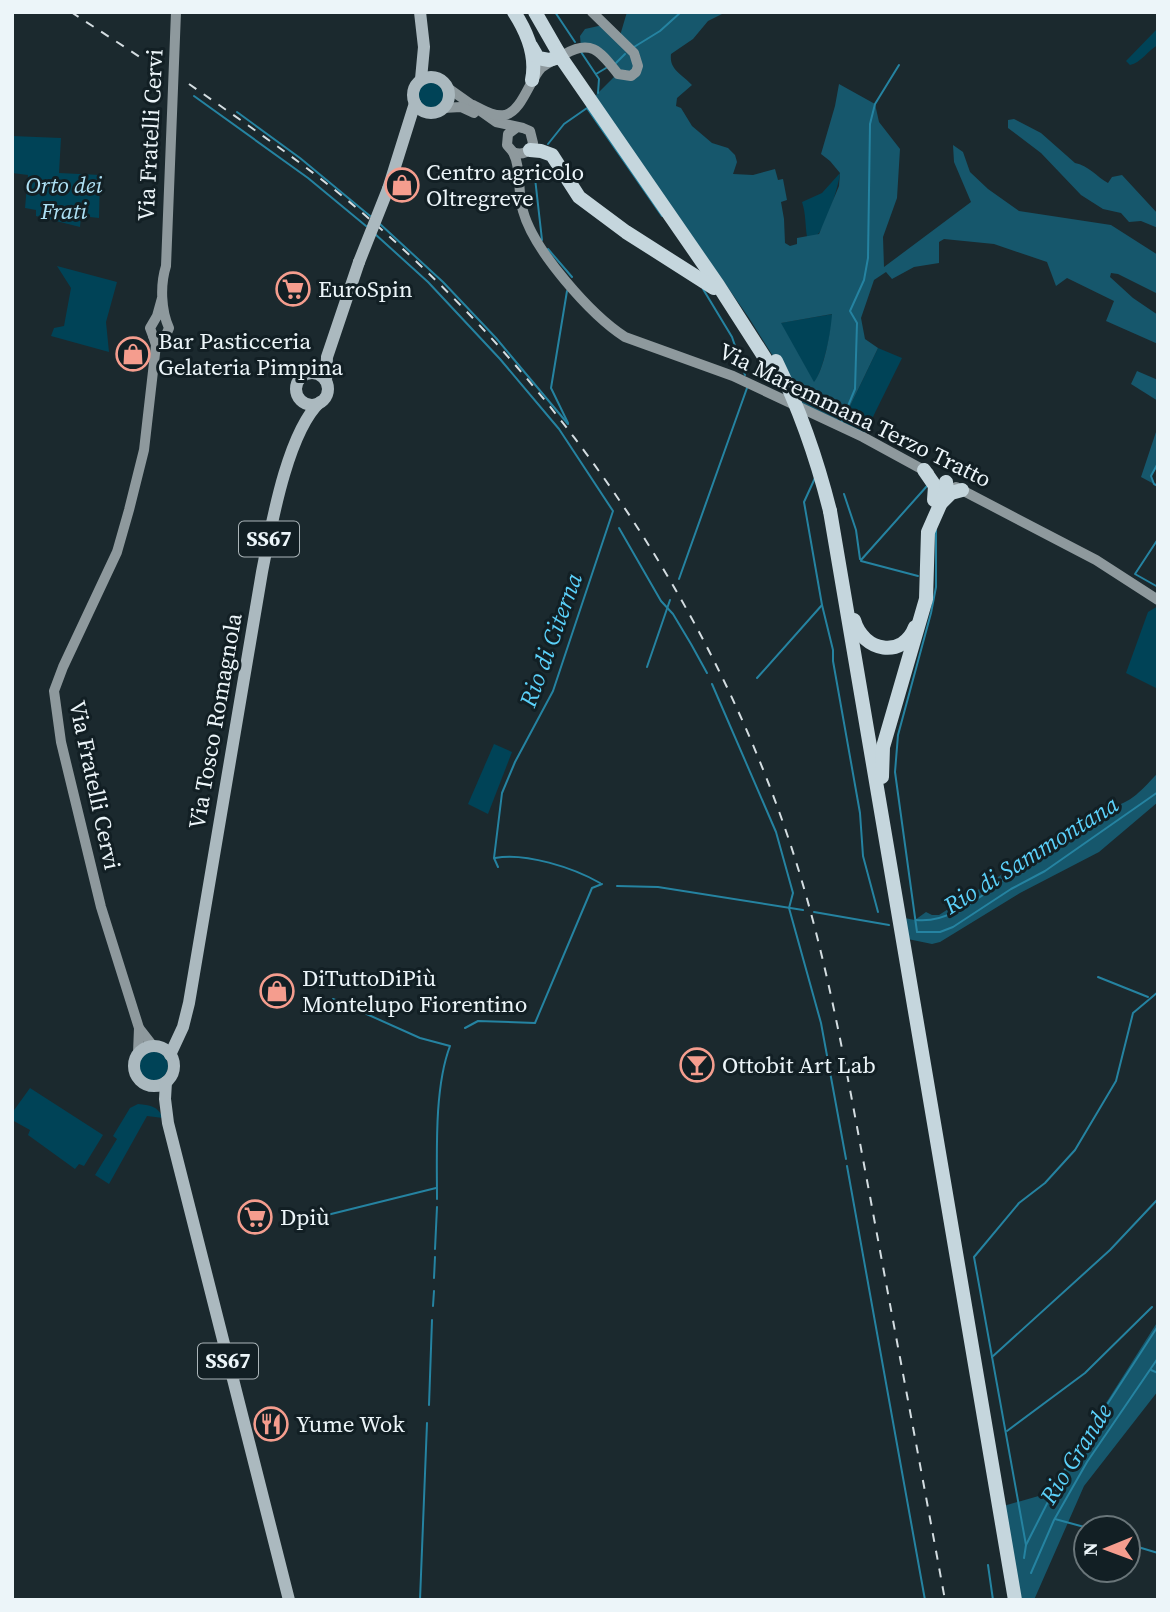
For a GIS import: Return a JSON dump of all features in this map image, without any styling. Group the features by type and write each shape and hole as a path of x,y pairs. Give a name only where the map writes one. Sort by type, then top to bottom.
{"highway":[{"path":"514,12 534,55 549,60 562,55"},
{"path":"535,12 562,55 725,283 791,392 814,450 827,512 1009,1600"},
{"path":"542,12 562,55"},
{"path":"529,42 532,80"},
{"path":"518,150 541,150 552,155 564,170 574,191 588,205 708,283 718,292 755,347 770,361"},
{"path":"884,823 883,747 926,599 928,532 936,503 935,486 924,470"},
{"path":"827,512 841,549 857,629 867,642 876,647 893,647 913,634 918,619 924,584 924,534 936,503 947,489 945,482"},
{"path":"936,503 951,493 962,490"},
{"path":"834,531 1015,1600"}],"main road":[{"name":"SS67","path":"405,138 415,103 413,93 421,79 424,47 420,12"},
{"name":"SS67","path":"424,47 436,77 448,88"},
{"path":"421,79 436,77"},
{"path":"415,103 422,110 437,110 449,99 448,88"},
{"name":"SS67","path":"405,138 421,119 437,110"},
{"name":"Via Tosco Romagnola","path":"166,1082 174,1068 161,1049 184,1022 189,1003 276,502 301,430 310,412 327,392 325,368 329,349 405,138"},
{"name":"Via Tosco Romagnola","path":"301,430 303,411 297,386 299,379 317,365 329,349"},
{"path":"306,374 316,374 326,381"},
{"path":"300,399 310,404 320,402"},
{"path":"138,1053 145,1048 161,1049"},
{"name":"SS67","path":"138,1053 134,1061 135,1073 143,1083 152,1086 168,1123"},
{"name":"SS67","path":"166,1082 164,1096 168,1123 289,1600"},
{"path":"152,1086 166,1082"}],"street":[{"name":"Via Fratelli Cervi","path":"158,337 150,328 160,320 165,266 176,12"},
{"path":"518,150 508,134 520,121 521,104 532,80 542,68 575,48 590,47 606,58 618,74 631,76 636,72 638,59 634,53 592,12"},
{"path":"448,88 496,122 530,131"},
{"path":"473,106 501,115 511,112 521,104"},
{"path":"518,150 533,143 521,104"},
{"path":"437,110 458,106 469,110 497,130 518,150"},
{"name":"Via Maremmana Terzo Tratto","path":"518,150 522,210 533,237 586,305 611,328 625,337 733,376 863,437 1096,560 1158,600"},
{"name":"Via Fratelli Cervi","path":"138,1053 139,1028 101,907 61,742 54,691 62,667 117,552 143,457 156,345 158,337 169,331 168,325 160,320"},
{"name":"Via Fratelli Cervi","path":"139,1028 161,1049"}],"green space":[{"path":"1158,28 1158,45 1138,62 1130,65 1126,61"},
{"path":"431,81 441,85 445,95 441,105 431,109 421,105 417,95 421,85"},
{"name":"Orto dei Frati","path":"12,136 61,138 59,173 100,175 99,218 81,216 80,227 36,216 36,210 25,208 28,175 12,173"},
{"path":"840,173 825,223 817,235 807,237 802,202 822,193"},
{"path":"57,266 117,282 106,322 109,352 51,336 54,328 64,326 71,288"},
{"path":"833,314 824,359 814,383 780,323"},
{"path":"878,348 902,358 863,437 840,427"},
{"path":"1158,606 1158,689 1126,673 1148,612"},
{"path":"494,744 512,752 488,814 468,804"},
{"path":"153,1051 164,1055 168,1066 164,1077 153,1081 142,1077 138,1066 142,1055"},
{"path":"30,1088 103,1135 84,1166 79,1164 75,1169 28,1135 30,1130 12,1120 12,1113"},
{"path":"138,1104 153,1107 163,1118 147,1116 109,1184 95,1175 117,1139 113,1136 130,1108"}],"shaded area":[{"path":"627,12 726,12 708,21 693,39 671,54 674,68 692,85 677,98 676,106 681,108 692,126 712,143 728,148 735,155 737,162 733,174 753,175 775,169 778,180 783,179 787,200 781,202 785,243 790,246 797,244 797,238 819,234 839,186 840,173 821,154 839,84 875,104 879,122 900,149 897,198 883,237 884,267 971,202 954,162 953,145 963,152 970,172 1019,211 1111,225 1158,255 1158,294 1118,274 1111,273 1110,277 1133,298 1158,315 1158,344 1106,321 1114,301 1067,278 1056,286 1047,262 994,244 944,239 939,242 939,263 914,267 892,279 886,272 874,280 861,318 865,339 878,348 840,427 797,406 776,361 749,318 595,96 617,74 605,58 581,47 580,36 585,29 603,25 619,39","holes":["832,314 824,360 814,382 781,323"]},
{"path":"1014,119 1041,133 1075,163 1108,183 1112,177 1122,175 1158,214 1158,228 1141,221 1129,222 1121,213 1103,209 1081,195 1041,153 1008,128 1008,120"},
{"path":"1137,371 1158,380 1158,401 1131,384"},
{"path":"1158,426 1158,466 1151,476 1154,484 1141,477"},
{"path":"1158,773 1158,802 1099,852 1020,893 940,942 932,944 903,938 899,917 915,920 926,912 939,915 1108,806 1129,800"},
{"path":"1158,1321 1158,1391 1084,1486 1034,1600 1015,1600 1000,1507 1049,1493"}],"waterway":[{"path":"555,12 575,42"},
{"name":"Rio di Citerna","path":"634,47 660,31 681,12"},
{"name":"Rio di Citerna","path":"581,52 599,79 598,93"},
{"name":"Rio di Citerna","path":"616,63 625,54"},
{"path":"841,423 855,389 857,323 850,311 864,280 868,258 870,124 875,104 899,65"},
{"name":"Rio di Citerna","path":"596,74 606,68"},
{"path":"194,96 308,178 366,226"},
{"path":"548,144 564,124 587,108 662,216"},
{"path":"237,112 300,158 370,216"},
{"path":"535,178 542,240"},
{"path":"380,224 443,282 496,338 568,424"},
{"name":"Rio di Citerna","path":"375,234 428,282 500,359 559,429 613,511 553,691 515,762 502,793 494,858 498,867"},
{"path":"548,249 572,277"},
{"path":"703,289 732,337 745,375"},
{"path":"567,291 551,388 568,423"},
{"path":"679,579 747,388"},
{"path":"1158,463 1151,476 1154,484 1158,486"},
{"path":"815,478 804,502 822,605 833,650 860,813 863,856 878,912"},
{"path":"861,560 927,486"},
{"path":"844,494 856,530 860,559"},
{"path":"619,528 707,673"},
{"path":"936,530 936,587 898,735 895,772 917,932 940,932 953,927 1011,889 1045,871 1158,792"},
{"path":"1158,539 1135,574 1158,587"},
{"path":"861,561 918,576"},
{"path":"647,667 670,600"},
{"path":"757,678 822,605"},
{"path":"712,684 776,832 793,893 789,908 821,1023 846,1159"},
{"path":"495,858 535,859 577,872 600,883"},
{"path":"916,920 929,920 954,913 1011,875"},
{"name":"Rio di Sammontana","path":"465,1028 478,1021 535,1023 592,888 602,884"},
{"name":"Rio di Sammontana","path":"617,886 658,887 803,910"},
{"name":"Rio di Sammontana","path":"814,912 889,925"},
{"path":"1098,977 1148,997"},
{"path":"1026,1545 974,1257 1019,1203 1045,1183 1075,1150 1116,1081 1133,1013 1158,992"},
{"name":"Rio di Sammontana","path":"333,999 420,1038 450,1046 439,1101 437,1199"},
{"path":"847,1166 925,1600"},
{"path":"311,1219 436,1188"},
{"path":"992,1357 1110,1250 1158,1199"},
{"name":"Rio di Sammontana","path":"435,1249 437,1207"},
{"name":"Rio di Sammontana","path":"434,1278 435,1257"},
{"name":"Rio di Sammontana","path":"433,1306 434,1291"},
{"path":"1007,1431 1085,1373 1152,1307"},
{"name":"Rio di Sammontana","path":"429,1405 432,1320"},
{"path":"1024,1558 1026,1545 1062,1474 1158,1326"},
{"name":"Rio Grande","path":"1031,1573 1054,1520 1087,1462 1158,1358"},
{"path":"1151,1370 1158,1373"},
{"name":"Rio di Sammontana","path":"420,1600 427,1423"},
{"path":"1055,1519 1072,1524"},
{"path":"1142,1548 1158,1553"},
{"path":"988,1565 993,1600"}],"railway":[{"path":"71,12 146,61"},
{"path":"189,84 346,199 420,265 489,336 554,412 614,492 667,576 715,663 756,753 791,846 816,931 844,1061 945,1600"}],"place":[{"name":"Centro agricolo Oltregreve","path":"402,185"},
{"name":"EuroSpin","path":"293,289"},
{"name":"Bar Pasticceria Gelateria Pimpina","path":"133,354"},
{"name":"DiTuttoDiPiù Montelupo Fiorentino","path":"277,991"},
{"name":"Ottobit Art Lab","path":"697,1065"},
{"name":"Dpiù","path":"255,1217"},
{"name":"Yume Wok","path":"271,1424"}]}
